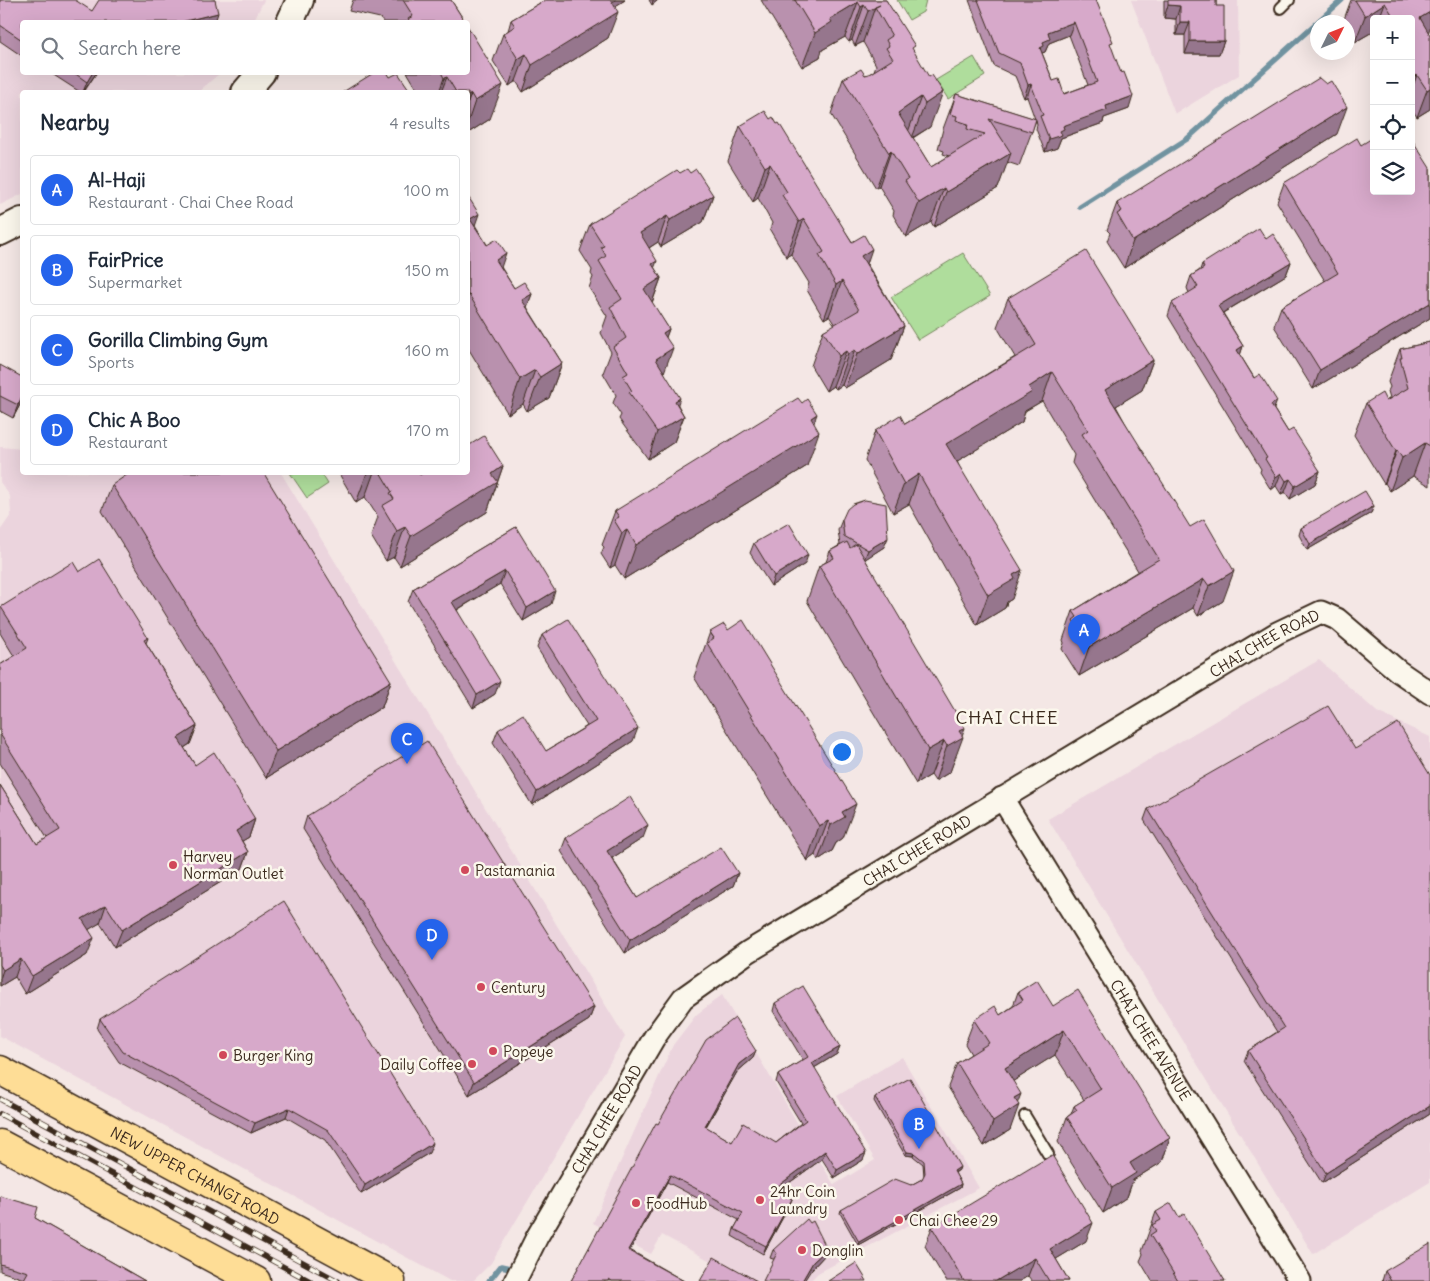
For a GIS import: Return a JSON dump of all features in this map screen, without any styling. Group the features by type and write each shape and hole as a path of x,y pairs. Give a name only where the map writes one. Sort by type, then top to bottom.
{"main road":[{"name":"NEW UPPER CHANGI ROAD","path":"0,1070 392,1281"},
{"path":"0,1144 256,1281"}],"street":[{"path":"291,20 300,0"},
{"path":"247,90 259,75"},
{"path":"0,232 20,222"},
{"name":"CHAI CHEE ROAD","path":"528,1281 546,1242 662,1043 690,1005 753,960 914,864 1005,802 1277,633 1322,612 1337,619 1398,672 1430,693"},
{"name":"CHAI CHEE ROAD","path":"514,1281 537,1237 654,1038 683,998 748,952 909,856 1273,646 1320,623 1390,684 1430,707"},
{"name":"CHAI CHEE AVENUE","path":"1005,802 1300,1281"}],"lane":[{"path":"1281,8 1289,0"},
{"path":"1025,1116 1048,1154"}],"shaded area":[{"path":"0,0 264,0 254,20 20,20 20,75 218,75 200,90 20,90 20,195 0,205"},
{"path":"1131,0 1238,0 1239,75 1175,114"},
{"path":"0,447 20,449 20,475 282,475 625,1037 491,1263 473,1281 450,1281 0,1036 0,531 11,515 10,496 0,482"},
{"path":"1319,660 1377,712 1430,737 1430,1182 1313,1254 1048,819"},
{"path":"722,995 834,1185 875,1160 837,1096 902,1057 979,1188 818,1273 810,1281 748,1281 662,1235 651,1254 593,1223 673,1045 696,1015"}],"green space":[{"path":"897,0 926,0 923,12 909,20"},
{"path":"974,57 985,76 948,99 936,80"},
{"path":"963,253 990,296 918,340 891,297"},
{"path":"291,475 322,475 328,484 307,498"}],"building":[{"path":"0,0 75,0 92,11 99,0 215,0 218,13 189,20 20,20 20,39 0,25"},
{"path":"403,0 451,0 464,20 409,20 413,16"},
{"path":"545,0 616,0 612,2 618,12 532,65 526,54 518,59 503,34 515,26 511,20"},
{"path":"795,0 886,0 915,46 912,48 929,77 932,75 943,92 925,104 921,97 898,113 931,167 985,134 967,129 968,124 956,120 957,116 950,114 956,94 1036,119 1032,132 989,119 1011,153 946,192 944,188 919,203 905,181 908,179 891,151 889,153 843,79 861,69 865,75 869,74 893,59 886,48 889,46 886,40 892,36 875,7 868,11 864,5 861,7 858,2 830,19 832,22 815,33"},
{"path":"978,0 1096,0 1113,42 1110,43 1121,73 1124,72 1133,96 1106,106 1107,110 1063,126 1064,129 1060,131 1062,135 1049,139 1040,116 1043,115 1031,84 1028,85 1020,63 999,53","holes":["1074,22 1097,82 1064,94 1059,79 1053,81 1040,48 1044,46 1043,42 1050,39 1048,32"]},
{"path":"1168,0 1216,0 1216,6 1224,6 1224,41 1190,41 1190,22 1180,22 1180,6 1168,5"},
{"path":"1355,0 1430,0 1430,12 1420,18 1430,35 1430,88 1427,90 1417,75 1415,76 1415,15 1392,15 1385,3 1365,16"},
{"path":"470,30 503,85 475,101 470,95 470,90 455,90 447,77 444,78 442,75 470,75"},
{"path":"77,75 91,75 87,82"},
{"path":"370,75 389,75 390,77 399,75 410,90 346,90"},
{"path":"1319,78 1326,84 1331,81 1347,107 1133,241 1117,214 1122,211 1117,203"},
{"path":"765,111 770,119 773,117 777,124 779,123 852,242 864,235 872,249 861,256 904,326 857,354 855,350 848,354 846,351 839,356 823,331 859,310 842,281 836,285 819,255 824,252 804,219 799,222 782,195 787,192 770,164 765,167 740,126"},
{"path":"1357,138 1361,145 1370,139 1370,195 1415,195 1415,144 1430,168 1430,303 1320,370 1281,307 1338,273 1284,183"},
{"path":"687,169 690,173 696,169 713,195 670,220 667,216 640,233 657,261 652,264 661,278 644,289 669,329 663,333 673,348 656,359 680,398 675,401 684,416 657,432 629,392 632,391 623,376 628,373 613,347 626,338 610,307 622,299 599,261 606,256 601,247 604,246 590,224 677,170 680,173"},
{"path":"470,200 479,214 470,219"},
{"path":"470,219 487,245 497,239 506,253 496,260 514,288 524,282 532,294 522,300 562,363 540,377 535,370 520,379 470,296"},
{"path":"1259,228 1266,239 1273,234 1291,262 1218,306 1243,346 1237,350 1254,378 1260,374 1277,401 1271,405 1288,432 1293,429 1320,471 1295,486 1290,479 1286,481 1281,473 1276,477 1265,459 1267,458 1172,303 1198,287 1191,276 1204,268 1202,264"},
{"path":"1086,251 1153,360 1105,390 1190,527 1204,519 1234,571 1209,586 1204,579 1089,647 1073,620 1077,617 1073,611 1159,559 1082,434 1088,430 1052,372 1029,387 1032,392 946,444 1022,570 1013,575 1015,579 988,595 919,474 904,484 875,431 900,415 905,424 1036,345 1008,298"},
{"path":"1430,342 1430,446 1425,443 1402,458 1366,403 1382,393 1386,401 1408,388 1400,358 1402,358 1400,349"},
{"path":"0,365 20,376 20,400 18,405 0,396"},
{"path":"798,398 802,403 807,399 817,414 811,418 819,432 636,545 627,530 622,533 614,520 619,517 615,511"},
{"path":"484,436 503,466 492,474 498,482 411,536 405,527 397,531 382,506 394,499 382,475 470,475 470,445"},
{"path":"127,475 265,475 391,681 276,751 112,485"},
{"path":"1365,491 1374,506 1310,544 1301,528"},
{"path":"865,500 886,504 888,538 868,550 844,536 842,520 847,509 853,504"},
{"path":"789,523 808,555 774,576 754,543"},
{"path":"516,527 555,591 527,608 505,571 452,602 500,681 477,695 413,589"},
{"path":"847,542 850,548 856,544 965,728 959,731 963,737 947,746 944,741 928,750 819,566 834,558 830,551"},
{"path":"99,559 148,638 144,640 197,726 178,738 195,765 214,752 255,819 236,831 248,852 122,930 106,905 82,919 94,938 32,976 21,959 3,970 0,965 0,785 37,844 60,830 0,734 0,665 27,648 1,607 73,562 79,572"},
{"path":"568,619 638,728 537,792 498,730 523,714 546,751 596,721 542,635"},
{"path":"743,620 856,804 842,812 845,817 831,825 828,821 819,826 707,643 714,638 710,632 724,624 728,630"},
{"path":"1328,706 1355,749 1398,723 1430,775 1430,1106 1326,1173 1248,1051 1284,1028 1148,809"},
{"path":"427,741 594,1007 474,1082 307,816"},
{"path":"630,797 648,825 607,851 637,898 721,847 738,873 630,940 566,838"},
{"path":"284,901 433,1143 365,1185 328,1130 289,1108 255,1123 123,1052 100,1019"},
{"path":"1037,980 1053,1006 1078,990 1170,1138 1130,1163 1136,1173 1112,1188 1067,1117 1077,1110 1074,1106 1101,1089 1064,1030 1005,1068 1021,1094 1014,1098 1019,1105 993,1122 957,1063 989,1043 974,1020 995,1006 1000,1015 1023,1000 1018,992"},
{"path":"803,986 840,1047 812,1063 866,1153 837,1170 825,1151 774,1189 792,1199 766,1246 734,1229 743,1213 670,1175 628,1250 684,1281 612,1281 609,1279 608,1281 571,1281 656,1123 658,1124 706,1040 735,1018 756,1051 739,1064 705,1126 732,1142 743,1123 776,1143 806,1120 778,1075 808,1057 775,1003"},
{"path":"910,1078 960,1167 954,1171 961,1184 859,1242 841,1210 895,1179 911,1185 922,1179 925,1173 924,1161 914,1153 907,1152 875,1097"},
{"path":"1052,1155 1093,1223 1050,1249 1069,1281 1049,1281 1035,1258 996,1281 964,1281 932,1227"},
{"path":"0,1196 38,1207 35,1218 145,1281 26,1281 24,1279 28,1272 0,1264"},
{"path":"1171,1203 1179,1217 1184,1214 1225,1281 1178,1281 1150,1235 1156,1231 1152,1225 1161,1220 1156,1212"},
{"path":"807,1219 810,1223 813,1221 827,1249 813,1262 802,1281 763,1281 777,1253 773,1250"},
{"path":"1430,1244 1430,1281 1391,1281 1385,1271"},
{"path":"714,1257 757,1281 700,1281"},
{"path":"856,1263 867,1281 828,1281"}],"waterway":[{"path":"1080,207 1187,139 1342,0"},
{"path":"489,1281 501,1266 510,1268"}],"railway":[{"path":"0,1099 338,1281"},
{"path":"0,1114 310,1281"}],"place":[{"name":"Al-Haji","path":"1084,655"},
{"name":"Gorilla Climbing Gym","path":"407,764"},
{"name":"Harvey Norman Outlet","path":"173,865"},
{"name":"Pastamania","path":"465,870"},
{"name":"Chic A Boo","path":"432,960"},
{"name":"Century","path":"481,987"},
{"name":"Popeye","path":"493,1051"},
{"name":"Burger King","path":"223,1055"},
{"name":"Daily Coffee","path":"472,1064"},
{"name":"FairPrice","path":"919,1149"},
{"name":"24hr Coin Laundry","path":"760,1200"},
{"name":"FoodHub","path":"636,1203"},
{"name":"Chai Chee 29","path":"899,1220"},
{"name":"Donglin","path":"802,1250"}],"district":[{"name":"CHAI CHEE","path":"1007,717"}]}
